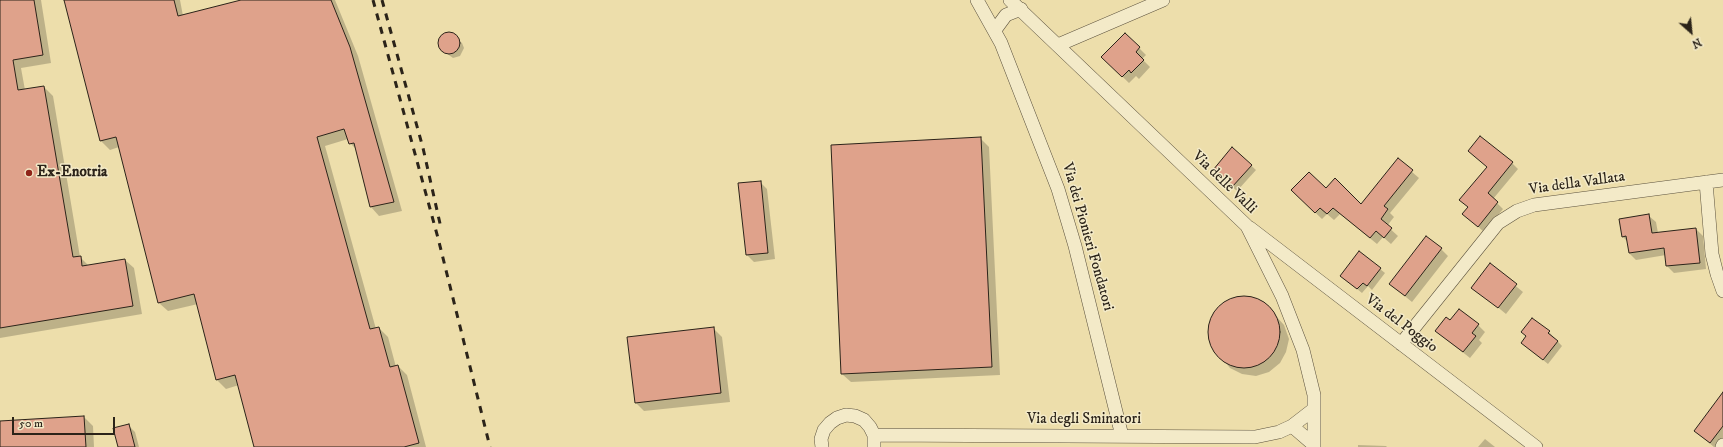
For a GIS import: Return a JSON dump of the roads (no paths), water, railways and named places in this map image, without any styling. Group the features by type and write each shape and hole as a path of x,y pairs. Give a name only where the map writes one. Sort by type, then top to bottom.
{"street":[{"name":"Via dei Pionieri Fondatori","path":"977,0 995,30 1051,169 1062,201 1079,262 1122,436"},
{"name":"Via delle Valli","path":"1010,0 1247,226 1276,283 1298,337 1311,381 1314,409 1314,446"},
{"path":"1058,45 1163,0"},
{"path":"995,30 1006,15 1021,9"},
{"name":"Via della Vallata","path":"1401,344 1495,226 1513,213 1534,206 1723,180"},
{"path":"1706,182 1712,254 1716,274 1723,292"},
{"name":"Via del Poggio","path":"1247,226 1536,447"},
{"name":"Via degli Sminatori","path":"822,447 821,439 824,430 837,418 846,415 856,416 864,420 870,427 874,441 1122,436 1255,437 1271,435 1292,426 1314,409"},
{"path":"1292,426 1314,446"}],"railway":[{"path":"373,0 438,238 490,447"},
{"path":"382,0 423,148 441,228"}],"place":[{"name":"Ex-Enotria","path":"29,173"}]}
